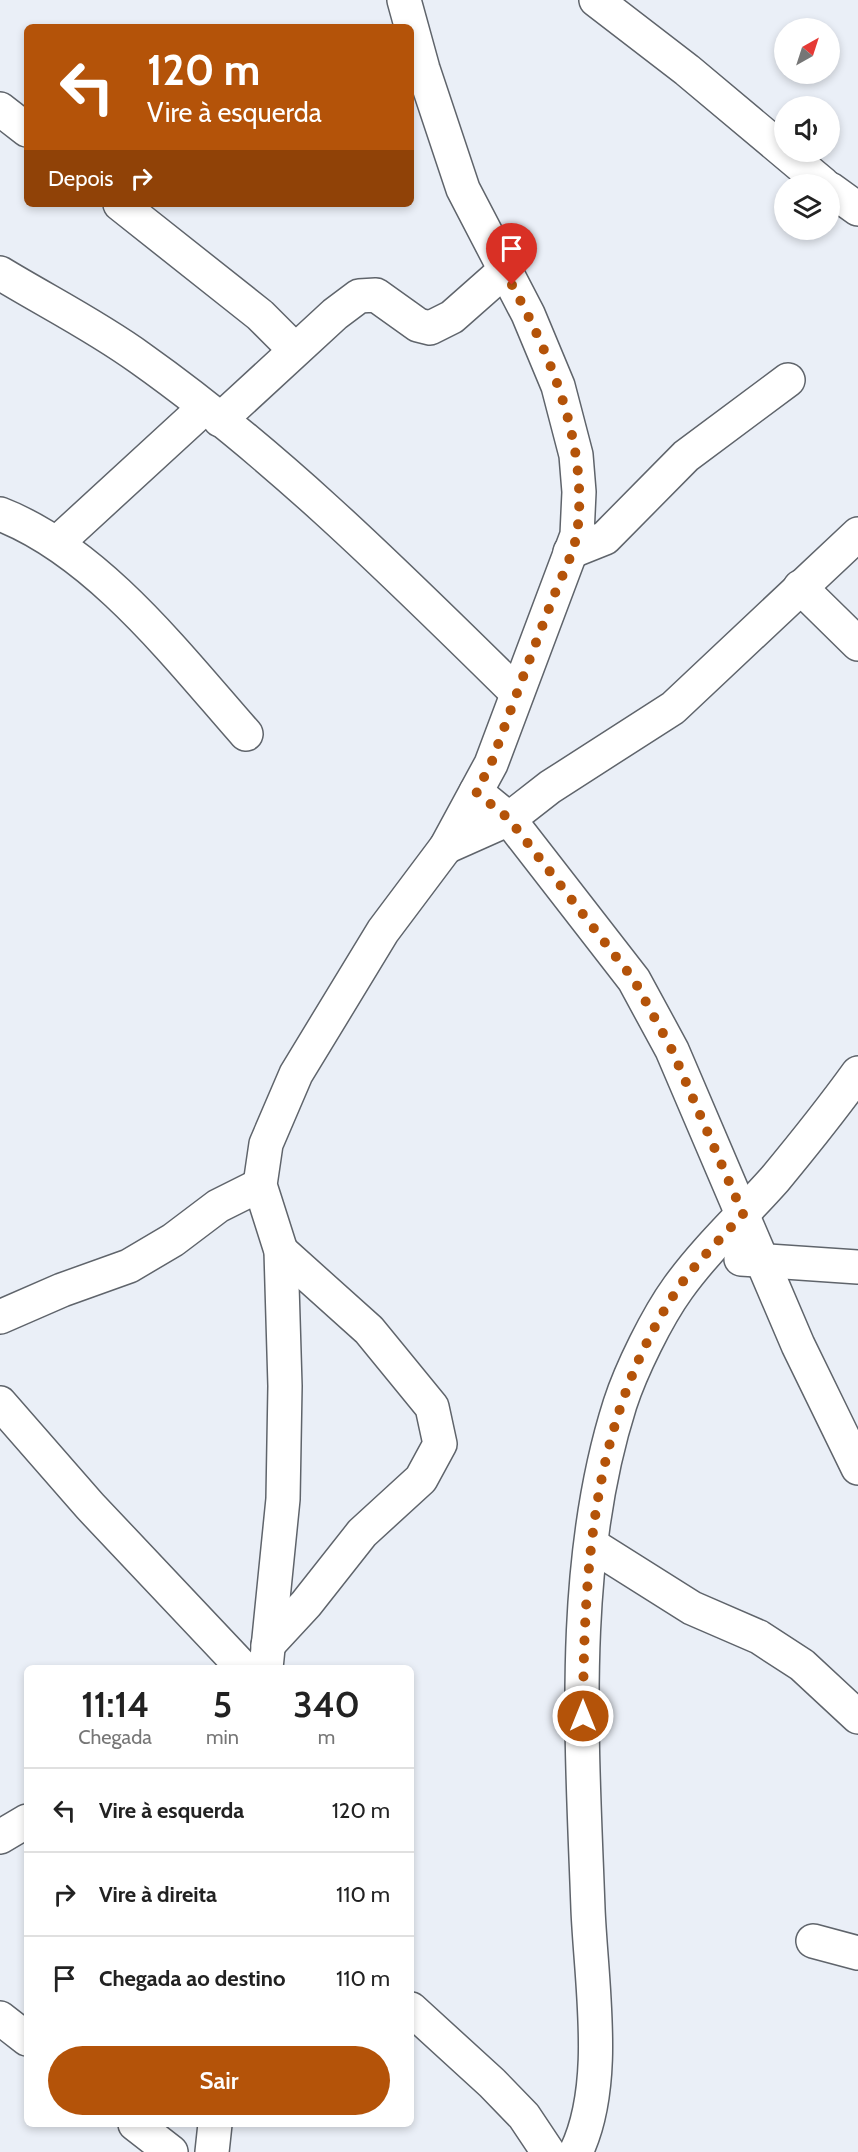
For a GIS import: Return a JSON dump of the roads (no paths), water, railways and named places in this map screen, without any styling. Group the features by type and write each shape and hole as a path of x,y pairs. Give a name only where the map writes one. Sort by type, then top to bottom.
{"street":[{"path":"404,0 411,24"},
{"path":"596,0 687,70 811,174"},
{"path":"267,1656 283,1499 285,1386 281,1251 260,1185 266,1144 296,1074 383,931 447,847 491,764 576,535 579,492 576,454 558,386 528,314 463,189 414,36"},
{"path":"0,109 24,128"},
{"path":"840,196 858,209"},
{"path":"124,207 260,315 295,350"},
{"path":"57,543 359,296 376,296 418,325 430,328 452,317 504,271"},
{"path":"0,273 140,357 212,414 287,476 411,588 517,693"},
{"path":"570,552 605,537 686,456 788,380"},
{"path":"0,513 57,543 140,615 246,734"},
{"path":"447,847 509,819 550,787 673,708 858,534"},
{"path":"800,587 858,644"},
{"path":"476,792 509,819 634,980 672,1050 743,1214 760,1260 858,1468"},
{"path":"576,2152 587,2129 594,2086 593,1989 588,1907 583,1716 583,1617 593,1519 603,1468 621,1401 654,1329 678,1289 826,1116 858,1073"},
{"path":"0,1317 129,1266 173,1240 218,1206 260,1185"},
{"path":"267,1656 362,1533 421,1479 441,1444 432,1407 369,1330 281,1251"},
{"path":"706,1255 858,1267"},
{"path":"0,1403 90,1506 240,1665"},
{"path":"592,1545 692,1608 768,1643 802,1665 858,1717"},
{"path":"0,1837 24,1823"},
{"path":"813,1941 858,1953"},
{"path":"414,2012 508,2099 524,2116 548,2152"},
{"path":"0,2018 24,2037"},
{"path":"139,2127 171,2152"},
{"path":"212,2152 215,2127"}]}
